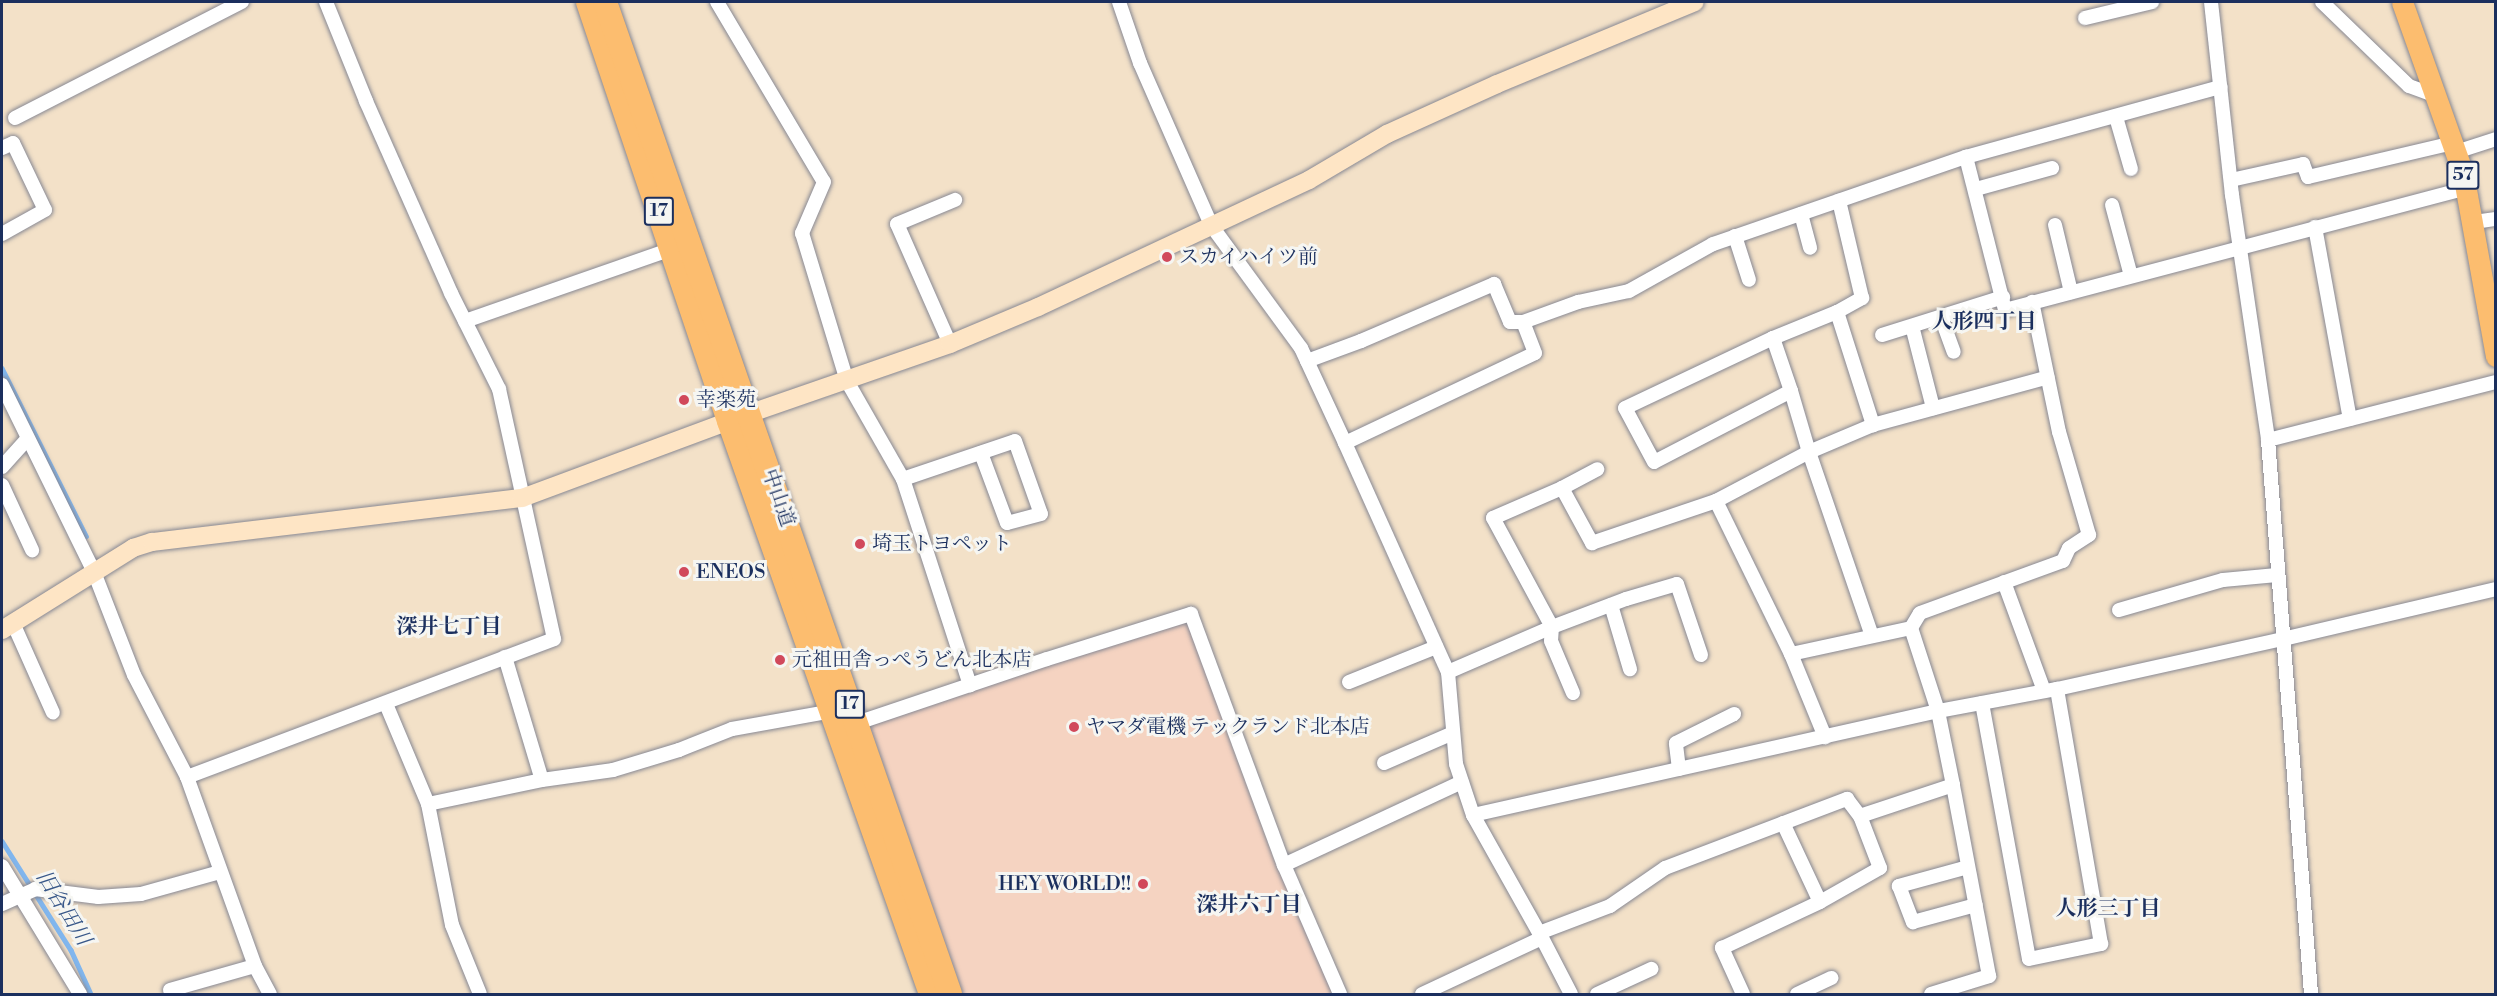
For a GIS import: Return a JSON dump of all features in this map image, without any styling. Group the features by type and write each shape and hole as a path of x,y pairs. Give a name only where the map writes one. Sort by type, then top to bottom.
{"highway":[{"name":"中山道","path":"588,2 672,249 857,723 950,994"},
{"name":"中山道","path":"605,2 833,711 931,994"}],"main road":[{"name":"57","path":"2402,2 2455,147 2466,188 2491,305 2495,353"}],"street":[{"path":"15,118 242,2"},
{"path":"188,777 554,639 499,388 465,321 366,101 326,2"},
{"path":"717,2 824,182 802,232 847,381 903,479 970,685"},
{"path":"1119,2 1140,63 1211,225 1301,348 1345,442 1448,672 1456,764 1473,815 1541,935 1571,994"},
{"path":"53,713 7,627 133,548 152,542 522,498 739,417 950,344 1038,307 1309,180 1387,134 1541,66 1695,2"},
{"path":"2085,18 2152,2"},
{"path":"2211,2 2231,180 2268,440 2311,994"},
{"path":"2322,2 2409,86 2436,96"},
{"path":"1307,361 1361,341 1494,284 1510,322 1523,322 1578,302 1629,291 1713,244 1735,236 1966,157 2221,87"},
{"path":"2116,117 2131,169"},
{"path":"2231,180 2303,164 2308,177 2496,139"},
{"path":"2,148 13,143 45,210 2,234"},
{"path":"1966,157 2003,297 2004,310 2466,188"},
{"path":"1976,189 2052,168"},
{"path":"950,344 897,224 955,200"},
{"path":"1791,391 1654,462 1624,408 1773,338 1838,312 1862,298 1839,201"},
{"path":"2112,205 2131,276"},
{"path":"1801,214 1810,248"},
{"path":"2474,222 2496,219"},
{"path":"2055,225 2071,292"},
{"path":"2315,227 2350,419"},
{"path":"1735,236 1749,280"},
{"path":"465,321 672,249"},
{"path":"1882,335 2003,297"},
{"path":"1791,654 1911,628 1920,614 2063,561 2069,548 2089,535 2059,432 2032,302"},
{"path":"1838,312 1873,425"},
{"path":"1941,317 1954,352"},
{"path":"1345,442 1535,353 1523,322"},
{"path":"1912,326 1933,408"},
{"path":"1773,338 1872,636"},
{"path":"1562,488 1592,543 1716,501 1809,452 1873,425 2048,377"},
{"path":"2268,440 2496,382"},
{"path":"2,385 94,572 134,675 188,777 255,966 270,994"},
{"path":"2,467 27,439"},
{"path":"903,479 1015,441 1041,514 1007,523 981,453"},
{"path":"1573,693 1551,641 1552,627 1493,518 1562,488 1597,469"},
{"path":"2,485 32,550"},
{"path":"1716,501 1791,654 1825,737"},
{"path":"2119,610 2223,580 2277,575"},
{"path":"1982,703 2029,958 2101,944 2051,690 2004,582"},
{"path":"1448,672 1552,627 1677,584 1701,655"},
{"path":"1473,815 1938,711 2051,690 2283,639 2496,590"},
{"path":"1611,605 1630,669"},
{"path":"857,723 1191,614 1284,866 1340,994"},
{"path":"1911,628 1938,711 1989,976 1931,994"},
{"path":"1349,682 1436,647"},
{"path":"505,657 542,780"},
{"path":"386,704 428,804 452,925 480,994"},
{"path":"428,804 542,780 613,770 679,750 732,729 833,711"},
{"path":"1679,769 1676,743 1734,714"},
{"path":"1384,763 1453,733"},
{"path":"1284,866 1462,782"},
{"path":"1860,816 1953,784"},
{"path":"1422,994 1541,935 1611,906 1665,868 1847,799 1860,816 1880,868 1820,902 1722,948 1743,994"},
{"path":"1783,823 1820,902"},
{"path":"2,866 80,994"},
{"path":"1968,867 1899,886 1913,922 1976,905"},
{"path":"2,904 35,889 99,897 141,894 220,872"},
{"path":"170,990 255,966"},
{"path":"1597,994 1651,969"},
{"path":"1797,994 1831,978"}],"shaded area":[{"name":"HEY WORLD!!","path":"1191,614 1224,725 1275,863 1338,994 950,994 857,723"}],"waterway":[{"path":"2,368 86,536"},
{"name":"旧谷田川","path":"2,841 71,950 91,994"}],"place":[{"name":"スカイハイツ前","path":"1167,257"},
{"name":"幸楽苑","path":"684,400"},
{"name":"埼玉トヨペット","path":"860,544"},
{"name":"ENEOS","path":"684,572"},
{"name":"元祖田舎っぺうどん北本店","path":"780,660"},
{"name":"ヤマダ電機 テックランド北本店","path":"1074,727"},
{"name":"HEY WORLD!!","path":"1143,884"}],"district":[{"name":"人形四丁目","path":"1984,322"},
{"name":"深井七丁目","path":"449,627"},
{"name":"深井六丁目","path":"1249,905"},
{"name":"人形三丁目","path":"2108,909"}]}
